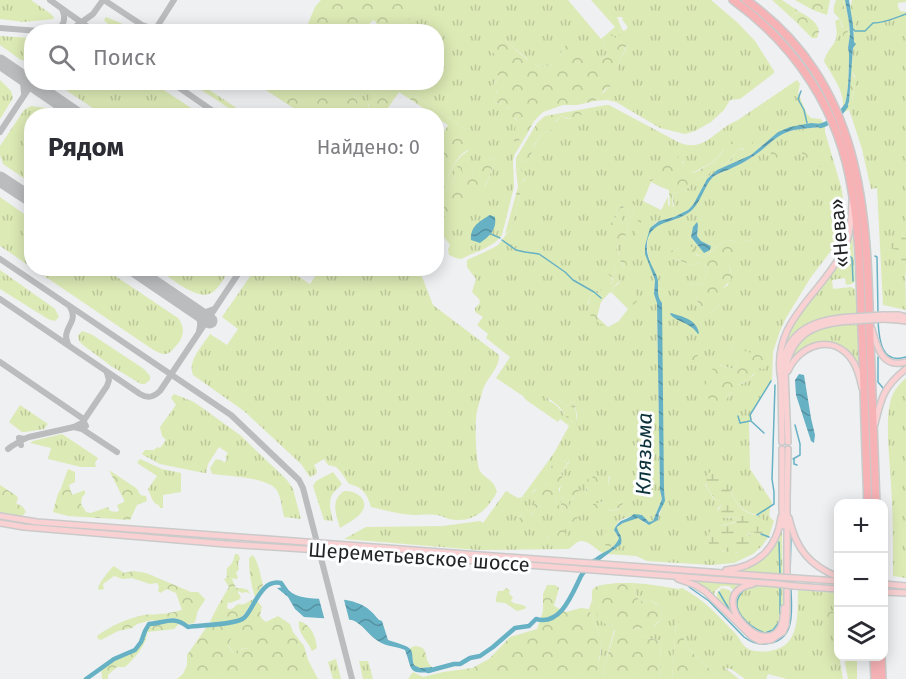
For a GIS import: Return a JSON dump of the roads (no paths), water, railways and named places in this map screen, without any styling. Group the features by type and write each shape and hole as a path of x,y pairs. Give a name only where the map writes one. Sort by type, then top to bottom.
{"highway":[{"name":"«Нева»","path":"733,0 763,24 790,52 829,105"},
{"name":"«Нева»","path":"746,0 774,23 795,45 814,72 854,160 866,242 876,499"},
{"name":"«Нева»","path":"838,123 852,191 859,254 868,499"},
{"path":"874,661 875,679"},
{"path":"881,661 882,679"}],"main road":[{"path":"783,379 779,370 780,353 788,328 798,311 837,262 846,243 851,222 852,191"},
{"path":"764,583 743,587 735,596 733,605 739,620 754,633 763,637 777,632 783,620 785,445 782,365 785,354 802,331 823,320 883,317 906,319"},
{"path":"870,322 882,356 892,362 906,362"},
{"path":"783,379 793,361 802,351 814,346 828,345 846,354 852,360 861,382 864,399"},
{"path":"873,435 883,393 906,369"},
{"path":"705,571 739,568 760,558 770,548 776,537 784,509"},
{"path":"668,575 705,591 755,639 764,641 776,638 783,632 787,620 784,509"},
{"path":"784,509 793,534 805,555 834,577"},
{"name":"Шереметьевское шоссе","path":"0,516 37,522 777,577 834,579"},
{"name":"Шереметьевское шоссе","path":"0,523 226,544 834,589"},
{"path":"888,584 906,586"},
{"path":"888,592 906,593"}],"water":[{"path":"845,0 849,0 856,44 853,48 849,102 844,112 850,34"},
{"path":"811,123 825,126 785,133 747,160 714,176 693,209 679,218 656,227 647,240 647,251 658,280 662,303 665,501 658,520 649,525 638,518 617,527 621,544 600,560 593,560 617,542 619,538 614,530 618,523 634,514 642,515 649,522 653,521 662,499 657,303 654,294 655,280 645,254 645,246 650,228 659,221 688,210 707,179 717,170 751,155 778,132"},
{"path":"490,215 495,217 492,232 480,243 471,240 474,228"},
{"path":"697,222 697,236 711,246 710,250 704,253 691,237 693,227"},
{"path":"671,313 692,322 699,333 673,317"},
{"path":"799,374 804,375 815,435 814,443 811,441 796,395 795,380"},
{"path":"286,587 299,596 339,599 364,606 382,621 388,640 411,650 414,665 420,668 432,667 433,672 412,670 405,650 381,643 352,620 304,617 295,609 288,597 277,588"}],"waterway":[{"path":"853,29 865,31 873,23 906,14"},
{"path":"801,91 798,99 807,123"},
{"name":"Клязьма","path":"820,126 835,118 846,106"},
{"path":"491,234 500,238"},
{"path":"502,240 516,250 539,254 601,298"},
{"path":"845,254 852,258 853,281"},
{"path":"875,256 877,257 878,313"},
{"path":"878,321 879,335 886,354 891,357 906,357"},
{"path":"878,357 878,382 883,388"},
{"path":"751,420 750,415 771,381"},
{"path":"757,515 774,504 772,479 775,385"},
{"path":"738,416 740,423 750,421"},
{"path":"751,421 764,433"},
{"path":"793,459 800,455 800,444 795,425"},
{"path":"794,459 794,464 797,465"},
{"path":"761,534 769,537"},
{"path":"790,576 791,538"},
{"path":"779,542 780,575"},
{"name":"Клязьма","path":"428,671 460,664 470,658 480,656 515,628 529,626 536,619 552,618 564,607 581,576 594,561"},
{"name":"Клязьма","path":"86,679 114,659 135,650 149,624 178,621 188,627 235,622 245,617 259,594 268,585 281,583 287,592"},
{"path":"780,586 780,614"},
{"path":"689,587 709,601 744,637 759,644 779,640 789,629 791,587"},
{"path":"743,591 738,597 737,604 738,610 747,622 765,633 773,630 779,622"},
{"path":"719,592 730,611"}]}
